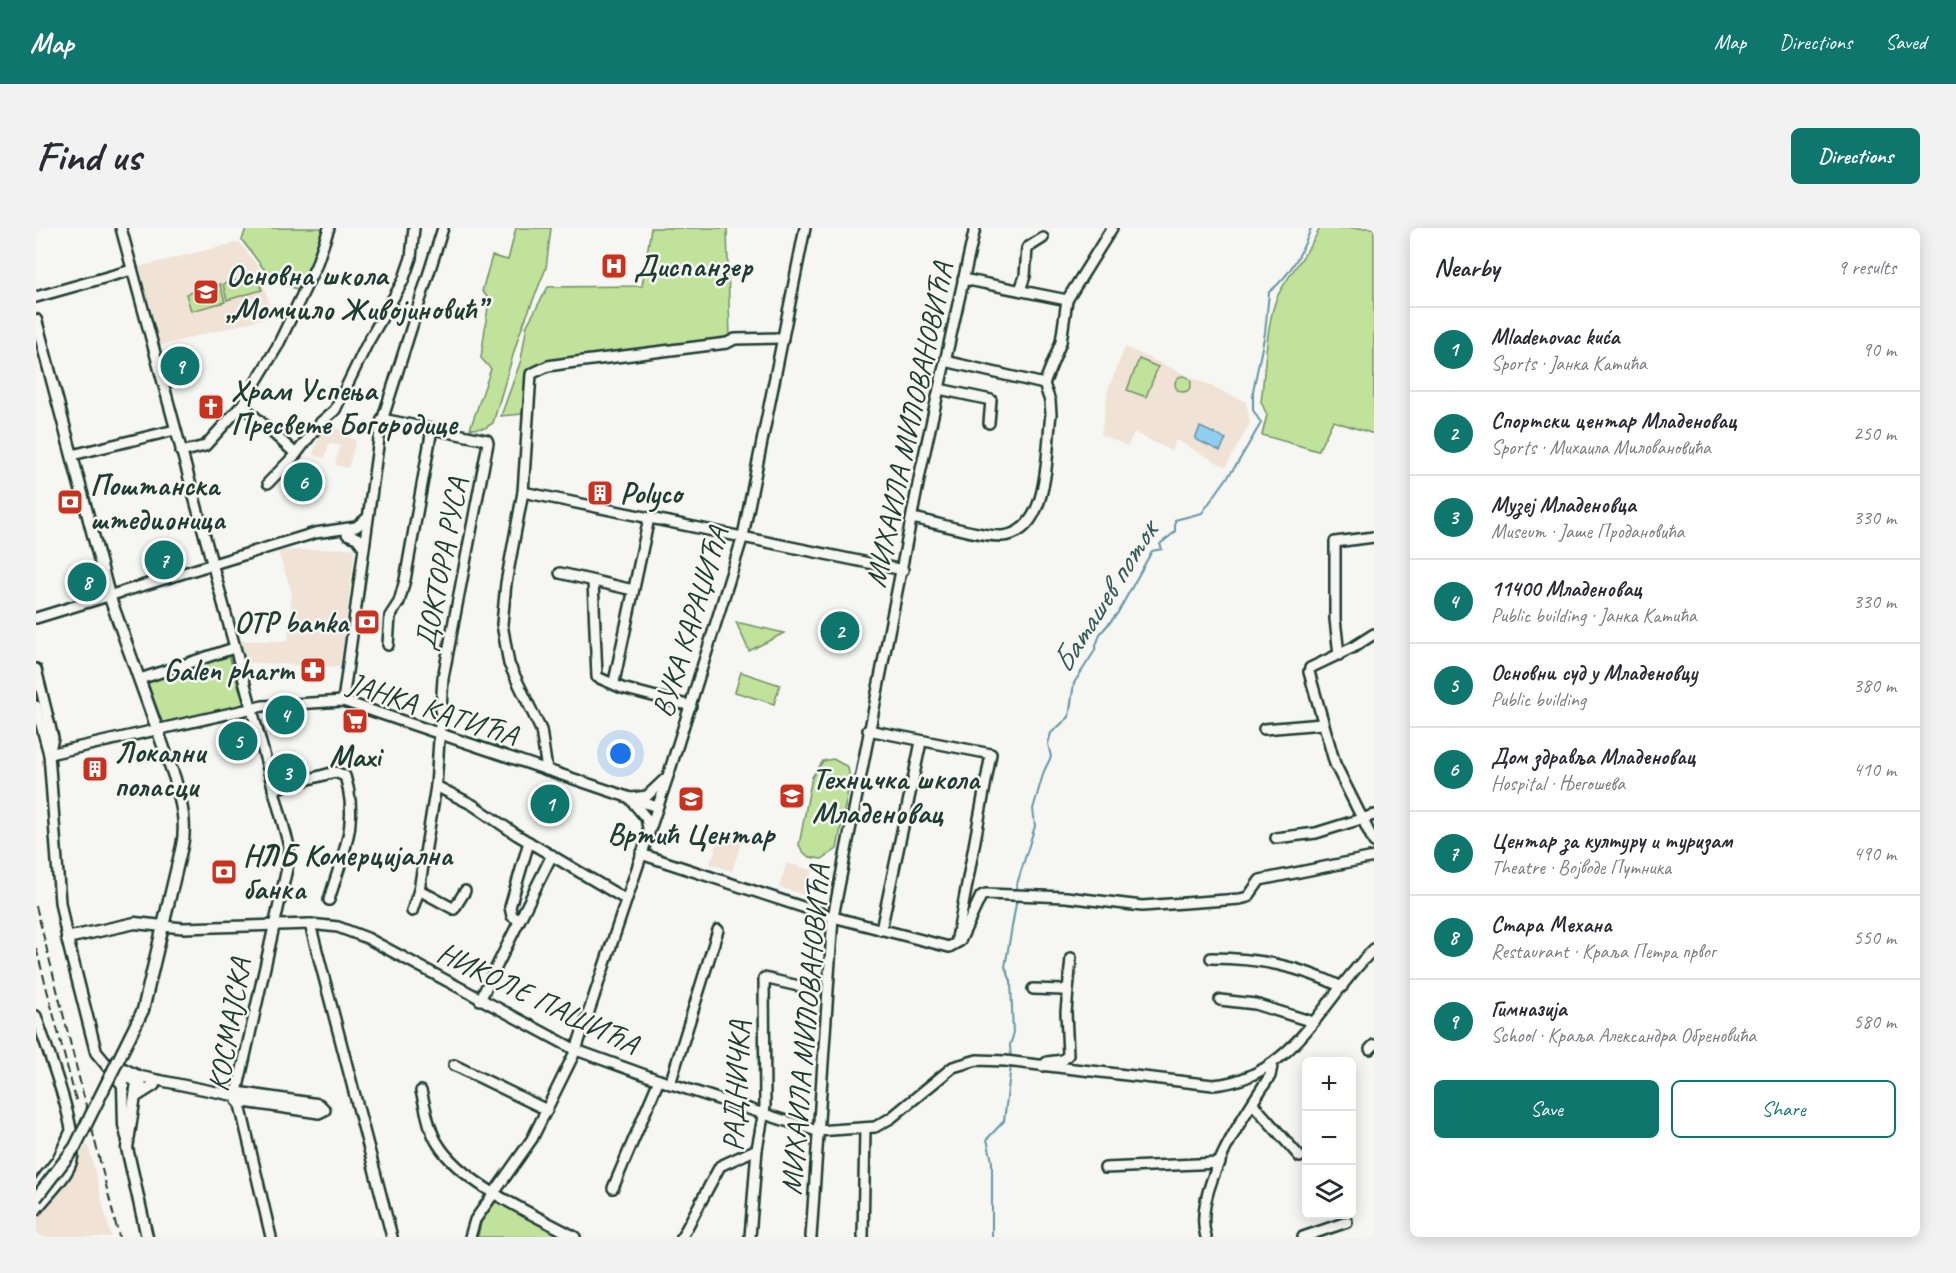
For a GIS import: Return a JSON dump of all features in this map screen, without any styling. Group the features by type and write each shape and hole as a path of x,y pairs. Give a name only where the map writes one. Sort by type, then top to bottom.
{"main road":[{"path":"36,320 109,595 176,779 184,822 182,846 143,1010 78,1141 36,1198"},
{"name":"НИКОЛЕ ПАШИЋА","path":"67,938 126,924 163,926"},
{"path":"67,938 100,1060 116,1073 130,1097"},
{"path":"95,1047 115,1066 136,1080 124,1125 129,1161 147,1237"},
{"path":"130,1097 154,1085"}],"street":[{"name":"КОСМАЈСКА","path":"121,228 289,851 237,1096 271,1237"},
{"path":"181,452 205,446 242,405 277,347 316,266 329,228"},
{"path":"268,483 296,454 321,422 335,410 367,344 403,281 411,258 414,228"},
{"path":"343,701 382,419 443,228"},
{"name":"ВУКА КАРАЏИЋА","path":"470,1237 475,1220 524,1154 576,1050 669,773 743,536 805,228"},
{"name":"МИХАИЛА МИЛОВАНОВИЋА","path":"811,1237 833,917 868,730 975,228"},
{"path":"912,518 1000,536 1015,532 1028,524 1040,501 1051,414 1049,395 1044,384 1061,342 1067,300 1112,228"},
{"path":"1020,290 1028,248 1043,238"},
{"path":"411,258 430,264"},
{"path":"36,297 132,270"},
{"path":"963,279 1067,300"},
{"path":"403,281 422,290"},
{"path":"547,770 541,730 512,673 502,630 503,601 524,492 531,374 548,366 727,343 735,339 783,338"},
{"path":"945,361 1044,384"},
{"path":"939,389 992,400 989,423"},
{"path":"242,405 296,454"},
{"path":"382,419 432,429 405,580 399,602 390,616 388,645"},
{"name":"ДОКТОРА РУСА","path":"412,911 419,890 436,786 443,678 477,509 487,440 432,429"},
{"path":"72,455 175,430"},
{"path":"524,492 903,570"},
{"path":"614,682 650,518"},
{"path":"301,539 348,534 366,522"},
{"path":"36,618 323,531 356,527 366,522"},
{"path":"348,534 357,538 363,546"},
{"path":"1340,655 1335,619 1335,542 1374,537"},
{"path":"560,573 633,590"},
{"path":"593,581 597,677 614,682 622,688 691,706"},
{"path":"1374,634 1340,655 1310,668 1309,672 1335,764 1374,842"},
{"path":"140,679 234,648"},
{"path":"36,669 53,738 49,754"},
{"name":"ЈАНКА КАТИЋА","path":"49,754 250,709 298,702 343,701 657,807"},
{"path":"36,706 49,754 60,902 67,938"},
{"path":"1264,729 1322,724"},
{"path":"868,730 991,754 956,944"},
{"path":"881,930 921,742"},
{"path":"273,789 314,776 341,772 351,794 352,821 328,900"},
{"path":"629,798 647,796 655,791 669,773"},
{"path":"436,786 474,806 625,900"},
{"path":"629,798 646,818 648,832"},
{"path":"1276,838 1316,833 1374,815"},
{"path":"519,920 512,916 510,907 529,842"},
{"path":"641,854 833,917 931,944 950,947 956,944 973,916 981,896 1066,897 1150,906 1240,900 1248,897 1260,880 1374,857"},
{"path":"480,1000 552,855"},
{"path":"419,890 454,909 465,891"},
{"path":"310,924 392,1237"},
{"name":"НИКОЛЕ ПАШИЋА","path":"163,926 310,924 338,927 368,939 576,1050 670,1084 817,1131 865,1129 891,1118 953,1067 977,1060 1005,1060 1043,1066"},
{"path":"670,1084 718,930"},
{"path":"1043,1066 1213,1085 1251,1077 1272,1066 1313,1022 1374,949"},
{"path":"1043,1066 1047,1062 1063,1060 1068,1055 1068,987 1071,958"},
{"path":"1211,958 1244,958 1271,962 1342,987"},
{"name":"РАДНИЧКА","path":"750,1237 757,1149 764,1115 764,978 803,987"},
{"path":"1033,989 1063,990 1068,987"},
{"path":"1220,1000 1255,1004 1313,1022"},
{"path":"36,1016 71,1131 73,1153 70,1164 36,1210"},
{"path":"454,1065 546,1110"},
{"path":"1206,1237 1204,1208 1220,1163 1270,1076 1272,1066"},
{"path":"116,1073 154,1085 183,1089 194,1088"},
{"path":"1251,1077 1260,1092"},
{"path":"136,1080 194,1088 319,1113 325,1110 319,1104 237,1096"},
{"path":"613,1188 659,1080"},
{"path":"421,1091 439,1146 457,1166 495,1192 575,1237"},
{"path":"1253,1104 1300,1157"},
{"path":"863,1237 865,1129"},
{"path":"36,1186 58,1159 71,1131"},
{"path":"682,1237 720,1166 757,1149"},
{"path":"1105,1168 1220,1163"},
{"path":"1303,1237 1347,1222"}],"shaded area":[{"name":"Основна школа „Момчило Живојиновић”","path":"239,242 260,269 272,316 159,346 139,267"},
{"path":"1125,347 1246,402 1250,423 1226,467 1176,440 1171,451 1134,432 1128,446 1101,435 1108,390"},
{"path":"323,425 344,431 346,427 353,429 350,438 356,440 348,468 335,465 340,446 329,443 325,458 313,455"},
{"path":"355,548 340,667 241,662 234,641 288,641 292,593 278,551"},
{"path":"720,836 741,843 732,871 710,864"},
{"path":"787,863 812,870 805,895 779,887"},
{"path":"88,1144 111,1237 36,1237 36,1207"}],"green space":[{"path":"246,228 324,228 301,293 263,268 242,240"},
{"path":"516,228 551,228 546,268 519,335 493,423 485,428 470,429 491,369 481,358 489,299 482,291 492,256 508,260"},
{"path":"651,228 727,228 730,338 531,368 522,414 501,416 521,360 527,325 548,287 642,286"},
{"path":"1320,228 1374,228 1374,434 1333,421 1318,451 1262,435 1267,415 1261,402 1268,332 1274,306 1278,295"},
{"path":"257,275 262,290 227,300 223,284"},
{"path":"220,284 225,302 191,311 186,294"},
{"path":"1139,359 1158,367 1146,397 1127,390"},
{"path":"1183,376 1191,384 1183,392 1175,384"},
{"path":"736,622 784,633 749,651"},
{"path":"228,652 244,705 163,724 146,678"},
{"path":"741,672 780,685 774,704 735,692"},
{"path":"833,759 848,767 850,780 837,849 822,859 814,858 805,854 799,845 812,777 823,761"},
{"path":"498,1199 564,1237 478,1237 481,1222"}],"water":[{"path":"1200,427 1226,439 1220,451 1195,439"}],"waterway":[{"name":"Баташев поток","path":"1017,892 1017,884 1035,826 1033,809 1044,771 1051,757 1048,744 1051,733 1069,717 1074,683 1094,652 1100,634 1117,614 1152,551 1162,549 1160,544 1175,532 1175,520 1202,513 1237,464 1261,423 1253,410 1253,391 1265,333 1269,292 1283,279 1294,263 1311,228"},
{"name":"Баташев поток","path":"1011,1060 1010,1045 1013,1036 1011,981 1005,967 1017,898"},
{"name":"Баташев поток","path":"992,1237 992,1161 987,1139 1004,1121 1011,1066"}],"railway":[{"path":"36,906 119,1237"},
{"path":"36,948 77,1104"}],"place":[{"name":"Диспанзер","path":"614,266"},
{"name":"Основна школа „Момчило Живојиновић”","path":"206,292"},
{"name":"Гимназија","path":"180,366"},
{"name":"Храм Успења Пресвете Богородице","path":"211,407"},
{"name":"Дом здравља Младеновац","path":"303,482"},
{"name":"Polyco","path":"600,493"},
{"name":"Поштанска штедионица","path":"70,502"},
{"name":"Центар за културу и туризам","path":"164,560"},
{"name":"Стара Механа","path":"87,582"},
{"name":"OTP banka","path":"367,622"},
{"name":"Спортски центар Младеновац","path":"840,631"},
{"name":"Galen pharm","path":"313,670"},
{"name":"11400 Младеновац","path":"285,715"},
{"name":"Maxi","path":"355,721"},
{"name":"Основни суд у Младеновцу","path":"238,741"},
{"name":"Локални поласци","path":"95,769"},
{"name":"Музеј Младеновца","path":"287,773"},
{"name":"Техничка школа Младеновац","path":"792,796"},
{"name":"Вртић Центар","path":"691,799"},
{"name":"Mladenovac kuća","path":"550,804"},
{"name":"НЛБ Комерцијална банка","path":"224,872"}]}
